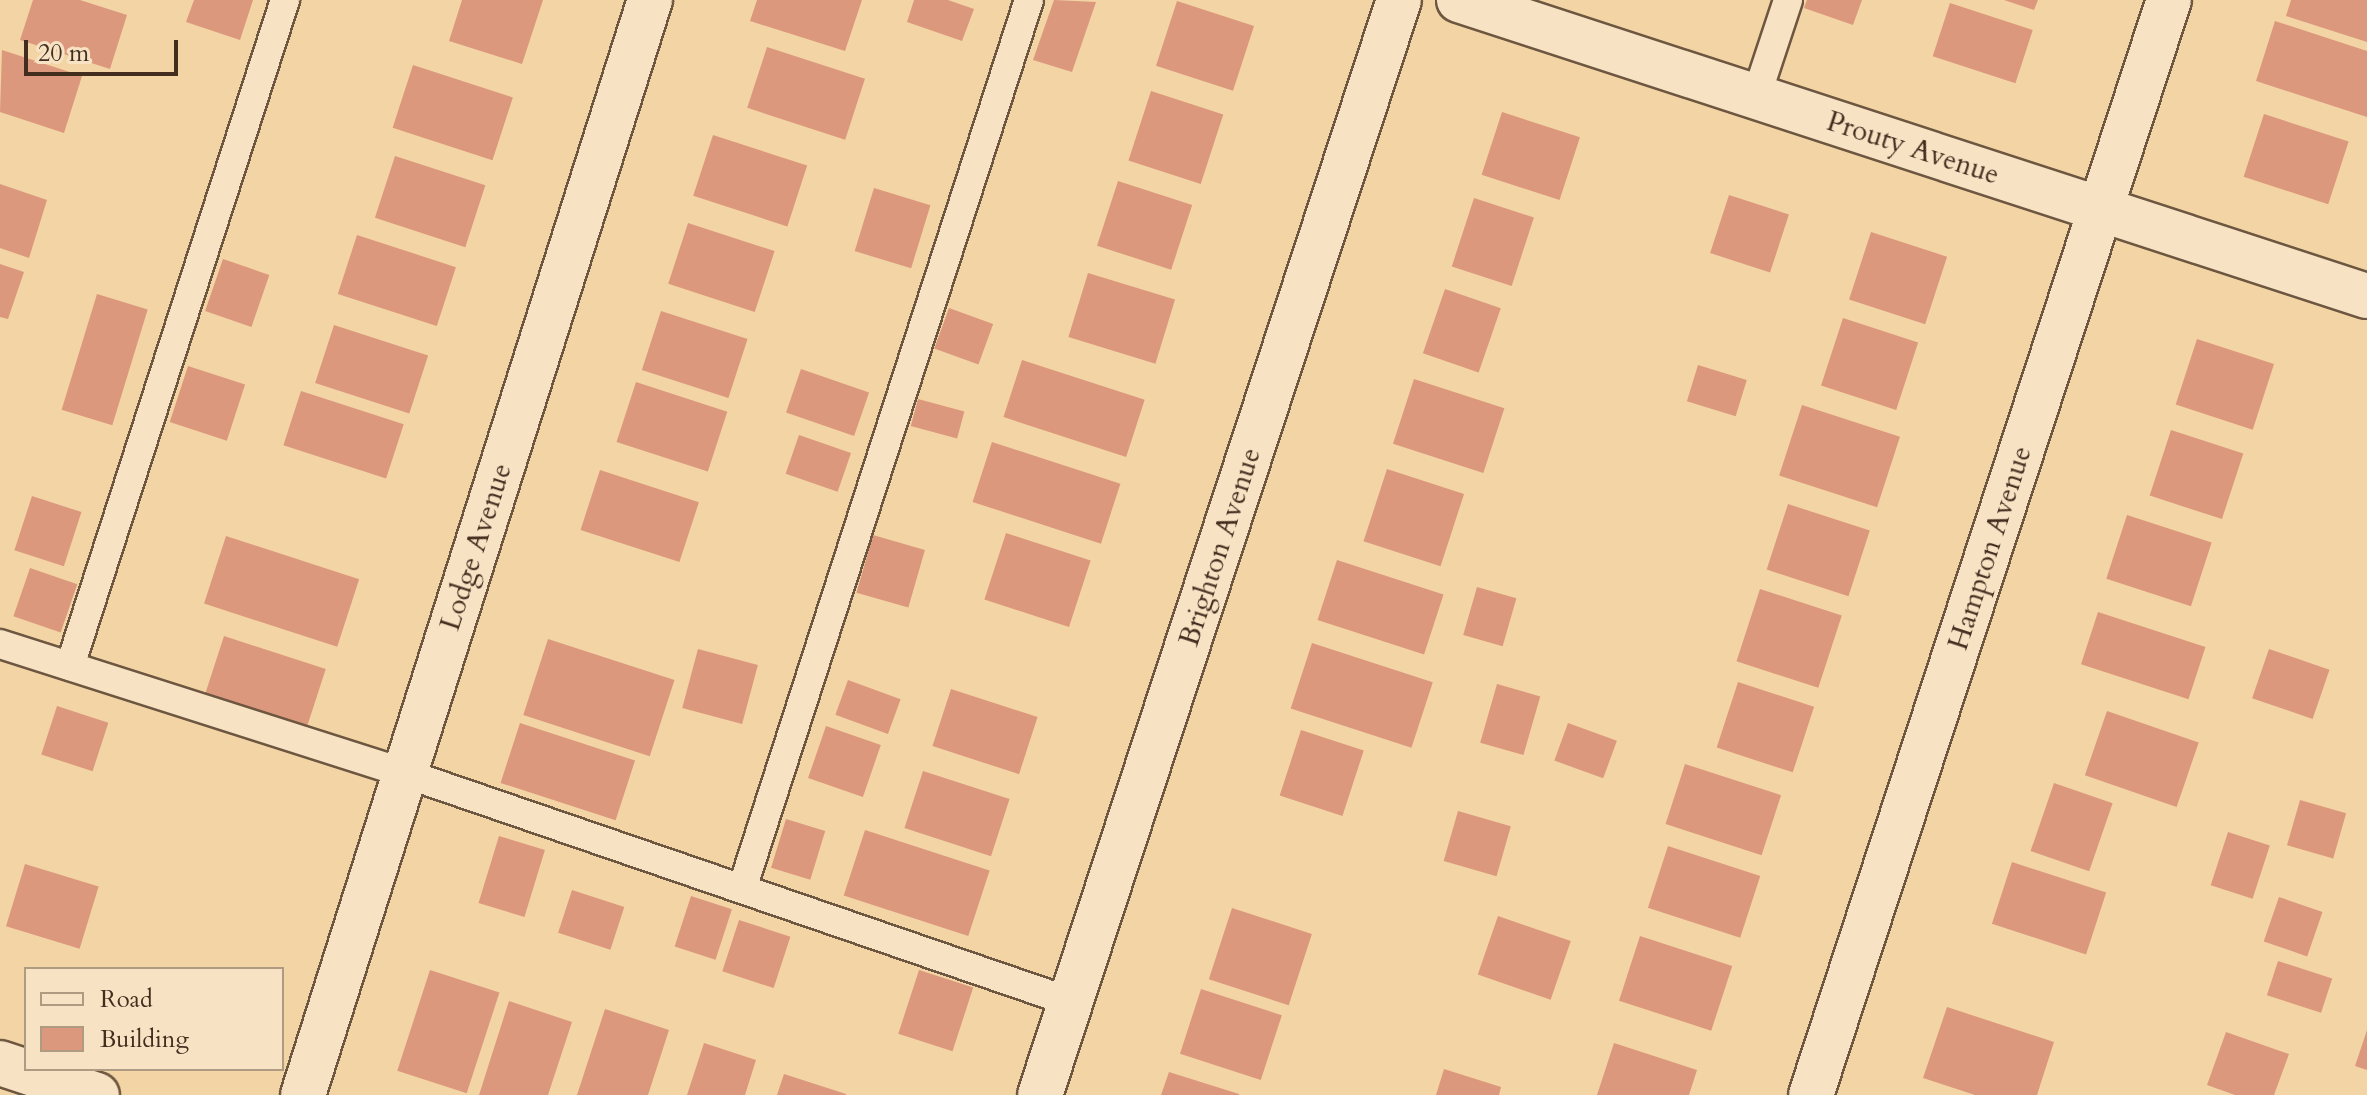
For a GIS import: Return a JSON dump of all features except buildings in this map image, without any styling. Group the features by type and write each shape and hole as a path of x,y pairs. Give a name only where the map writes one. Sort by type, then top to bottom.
{"street":[{"name":"Lodge Avenue","path":"303,1095 650,0"},
{"name":"Brighton Avenue","path":"1040,1095 1399,0"},
{"name":"Prouty Avenue","path":"1459,0 2367,296"},
{"name":"Hampton Avenue","path":"1811,1095 2169,0"},
{"path":"0,1063 24,1071"},
{"path":"24,1071 97,1095"}],"lane":[{"path":"70,666 285,0"},
{"path":"742,889 1029,0"},
{"path":"1756,97 1788,0"},
{"path":"0,644 404,773 1071,1002"}]}
